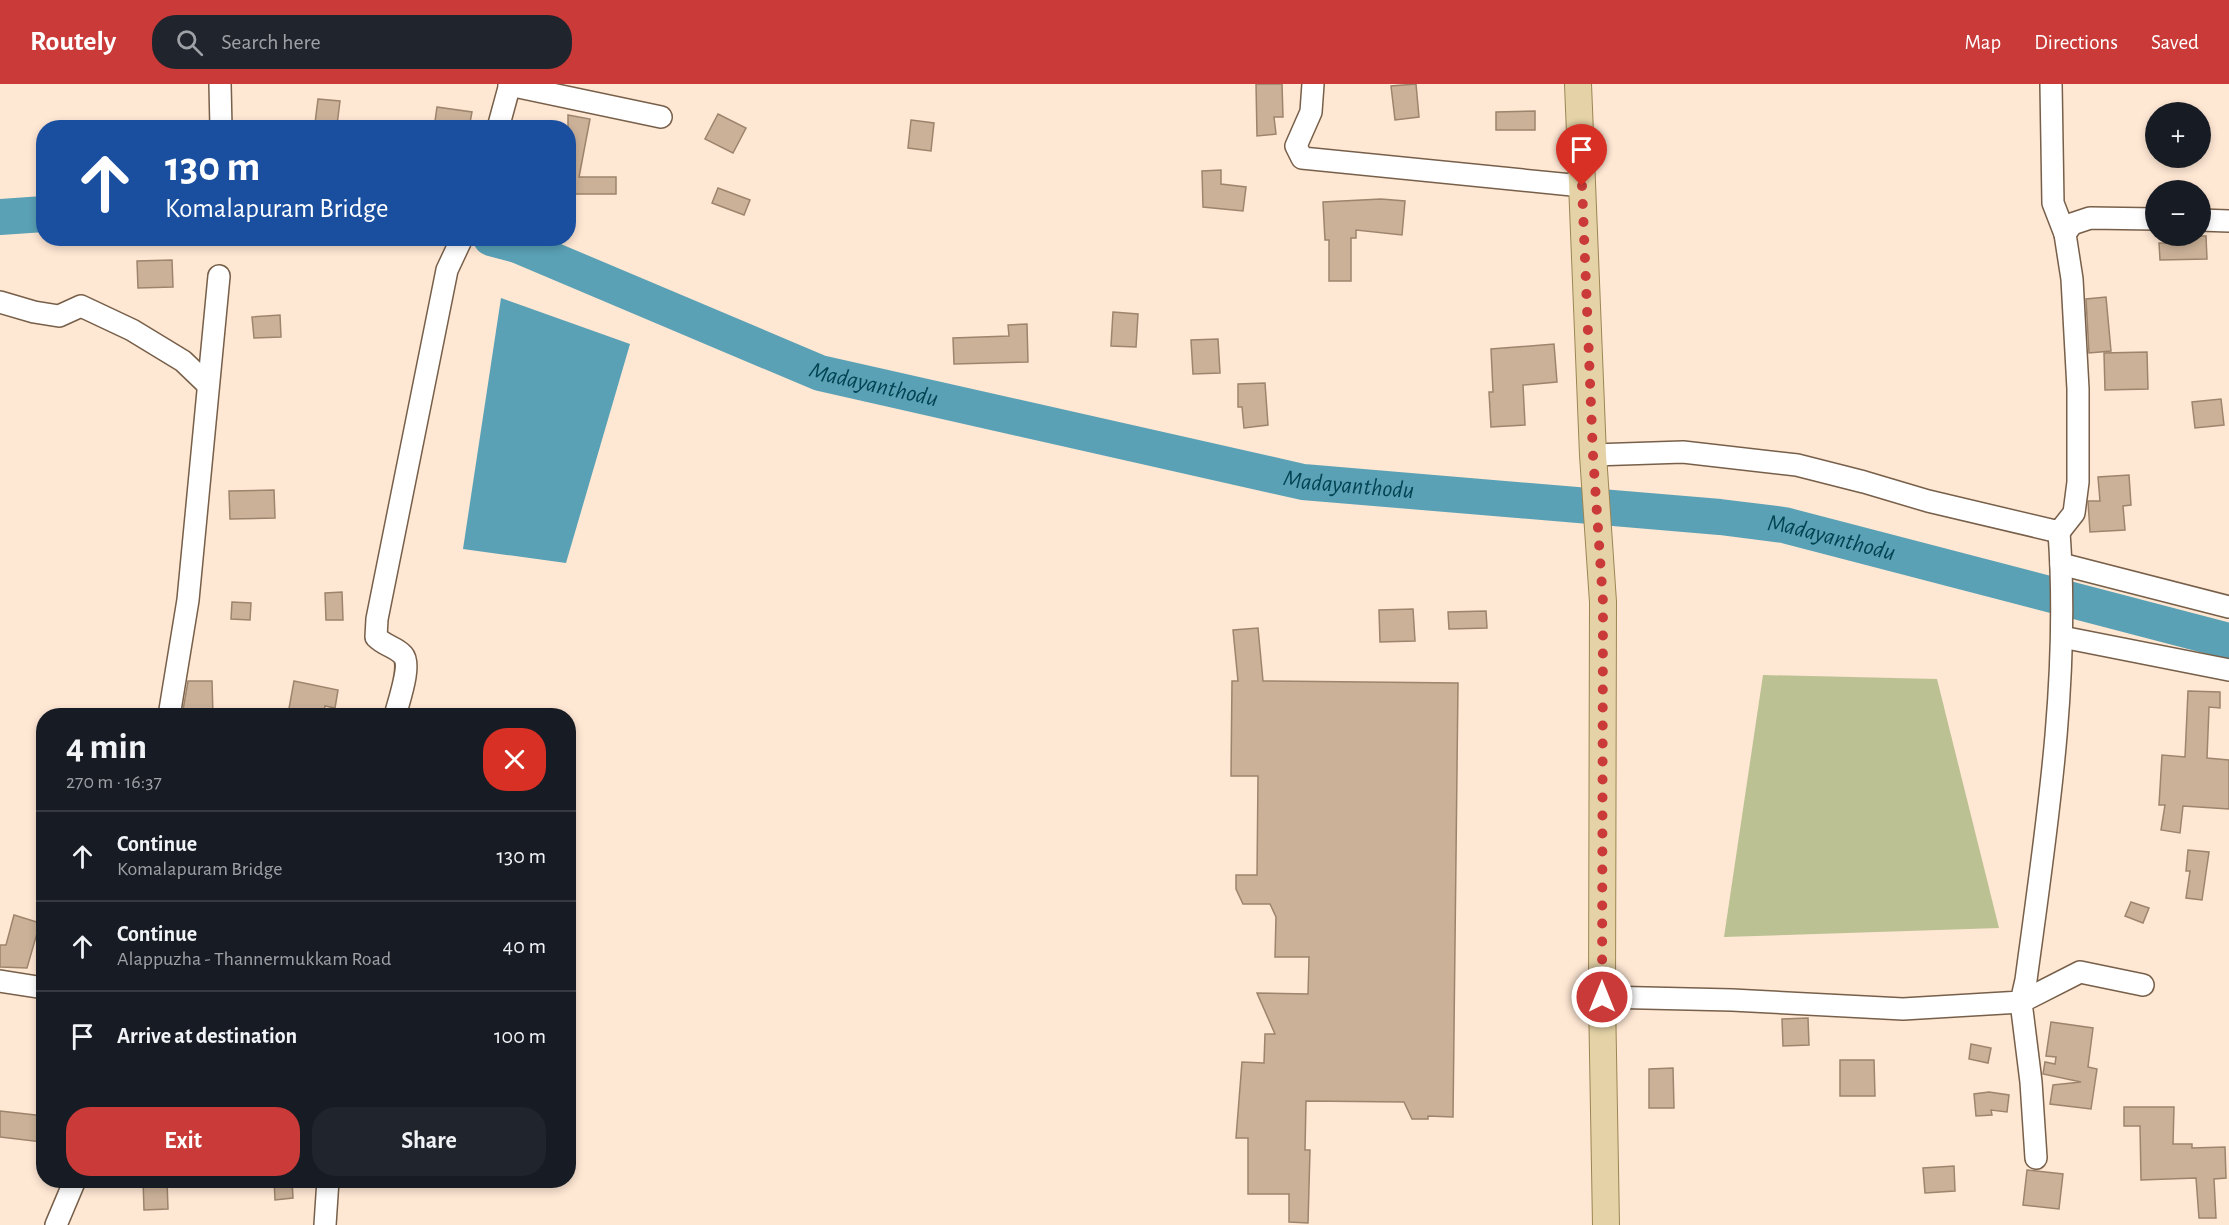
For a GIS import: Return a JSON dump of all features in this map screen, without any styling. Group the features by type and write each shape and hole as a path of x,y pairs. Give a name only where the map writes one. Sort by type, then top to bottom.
{"main road":[{"path":"1578,84 1594,463 1603,602 1602,997 1606,1225"}],"street":[{"path":"220,84 221,120"},
{"path":"1313,84 1311,112 1296,146 1302,158 1582,186"},
{"path":"2036,1158 2031,1082 2021,1002 2051,796 2062,637 2059,532 2074,513 2079,482 2078,389 2072,279 2065,234 2053,203 2051,84"},
{"path":"500,120 509,85 661,117"},
{"path":"2065,234 2072,224 2090,218 2145,219"},
{"path":"2211,220 2229,221"},
{"path":"398,708 405,677 406,660 402,654 383,645 376,637 377,619 447,270 458,246"},
{"path":"170,708 188,600 219,276"},
{"path":"0,302 34,312 59,316 81,306 132,330 183,361 207,384"},
{"path":"1594,463 1683,452 1797,465 1928,501 2059,532"},
{"path":"2061,574 2229,607"},
{"path":"2062,637 2229,670"},
{"path":"1602,997 1732,1000 1903,1009 2021,1002 2080,972 2143,985"},
{"path":"0,981 36,987"},
{"path":"56,1225 72,1188"},
{"path":"325,1225 327,1188"}],"green space":[{"path":"1763,675 1937,679 1999,928 1724,937"}],"water":[{"path":"501,298 630,344 566,563 463,549"}],"building":[{"path":"1256,84 1282,84 1283,117 1274,117 1276,134 1257,136"},
{"path":"1416,84 1419,117 1395,120 1391,86"},
{"path":"318,99 340,101 338,120 315,120"},
{"path":"437,107 472,112 470,120 435,120"},
{"path":"1535,111 1535,130 1496,130 1496,112"},
{"path":"718,114 746,128 733,153 705,139"},
{"path":"568,115 590,119 579,177 616,177 616,194 576,194 576,120 568,120"},
{"path":"911,120 934,123 931,151 908,148"},
{"path":"1221,170 1221,184 1246,187 1243,211 1203,207 1202,171"},
{"path":"718,188 750,200 744,215 712,203"},
{"path":"1381,199 1405,201 1402,235 1356,230 1356,238 1351,238 1351,281 1329,281 1329,240 1325,240 1323,202"},
{"path":"2159,246 2206,246 2207,259 2160,260"},
{"path":"172,260 173,287 138,288 137,261"},
{"path":"2106,297 2111,351 2089,353 2086,299"},
{"path":"1113,312 1138,314 1136,347 1111,346"},
{"path":"280,315 281,337 254,338 252,317"},
{"path":"1027,324 1028,362 954,364 953,338 1009,336 1008,325"},
{"path":"1218,339 1220,373 1193,374 1191,340"},
{"path":"1554,344 1557,382 1523,385 1525,425 1491,427 1489,392 1493,392 1491,349"},
{"path":"2147,352 2148,389 2105,390 2104,353"},
{"path":"1265,383 1268,425 1244,428 1242,407 1238,407 1238,384"},
{"path":"2221,399 2224,425 2195,428 2192,402"},
{"path":"2129,475 2131,505 2123,506 2125,530 2090,532 2088,501 2100,501 2098,477"},
{"path":"274,490 275,518 230,519 229,491"},
{"path":"342,592 343,620 326,620 325,593"},
{"path":"232,602 251,603 250,620 231,619"},
{"path":"1413,609 1415,641 1380,642 1379,610"},
{"path":"1486,611 1487,628 1449,629 1448,612"},
{"path":"1258,628 1263,681 1458,683 1453,1117 1428,1116 1428,1119 1412,1119 1404,1102 1306,1101 1305,1150 1310,1150 1308,1223 1289,1222 1289,1194 1248,1194 1248,1138 1236,1138 1242,1062 1264,1063 1265,1034 1275,1034 1257,993 1308,994 1309,957 1275,957 1276,917 1270,904 1243,904 1236,889 1236,875 1257,875 1258,776 1231,776 1232,681 1238,681 1233,630"},
{"path":"188,681 212,681 213,708 183,708"},
{"path":"294,681 338,690 335,708 325,706 325,708 289,708"},
{"path":"2188,691 2220,692 2220,708 2209,707 2207,758 2229,760 2229,809 2183,806 2180,833 2161,830 2165,805 2159,805 2162,755 2185,757"},
{"path":"2188,850 2209,852 2202,900 2186,898 2190,871 2186,871"},
{"path":"2131,902 2149,908 2143,923 2125,916"},
{"path":"14,915 36,922 36,937 27,968 0,967 0,945 6,945"},
{"path":"1808,1018 1809,1045 1783,1046 1782,1019"},
{"path":"2051,1022 2093,1028 2088,1067 2097,1069 2091,1109 2050,1104 2053,1085 2081,1082 2043,1074 2045,1062 2055,1064 2056,1057 2046,1056"},
{"path":"1971,1044 1991,1048 1988,1063 1969,1059"},
{"path":"1840,1060 1874,1060 1875,1096 1840,1096"},
{"path":"1673,1068 1674,1108 1649,1108 1649,1069"},
{"path":"1989,1092 2009,1095 2007,1112 1991,1110 1992,1115 1976,1116 1974,1094"},
{"path":"2124,1107 2174,1107 2173,1144 2192,1144 2192,1148 2225,1147 2226,1178 2214,1179 2216,1218 2199,1218 2196,1178 2141,1180 2140,1126 2124,1126"},
{"path":"0,1111 36,1115 36,1141 0,1137"},
{"path":"1954,1166 1955,1191 1925,1193 1923,1168"},
{"path":"2027,1170 2063,1174 2059,1209 2023,1205"},
{"path":"143,1188 167,1188 168,1209 144,1210"},
{"path":"274,1188 292,1188 293,1198 275,1200"}],"waterway":[{"name":"Madayanthodu","path":"0,217 36,215"},
{"name":"Madayanthodu","path":"519,246 820,373 1303,482 1720,517 1784,525 2229,641"}],"route":[{"path":"1582,186 1593,455 1603,602 1602,997"}]}
